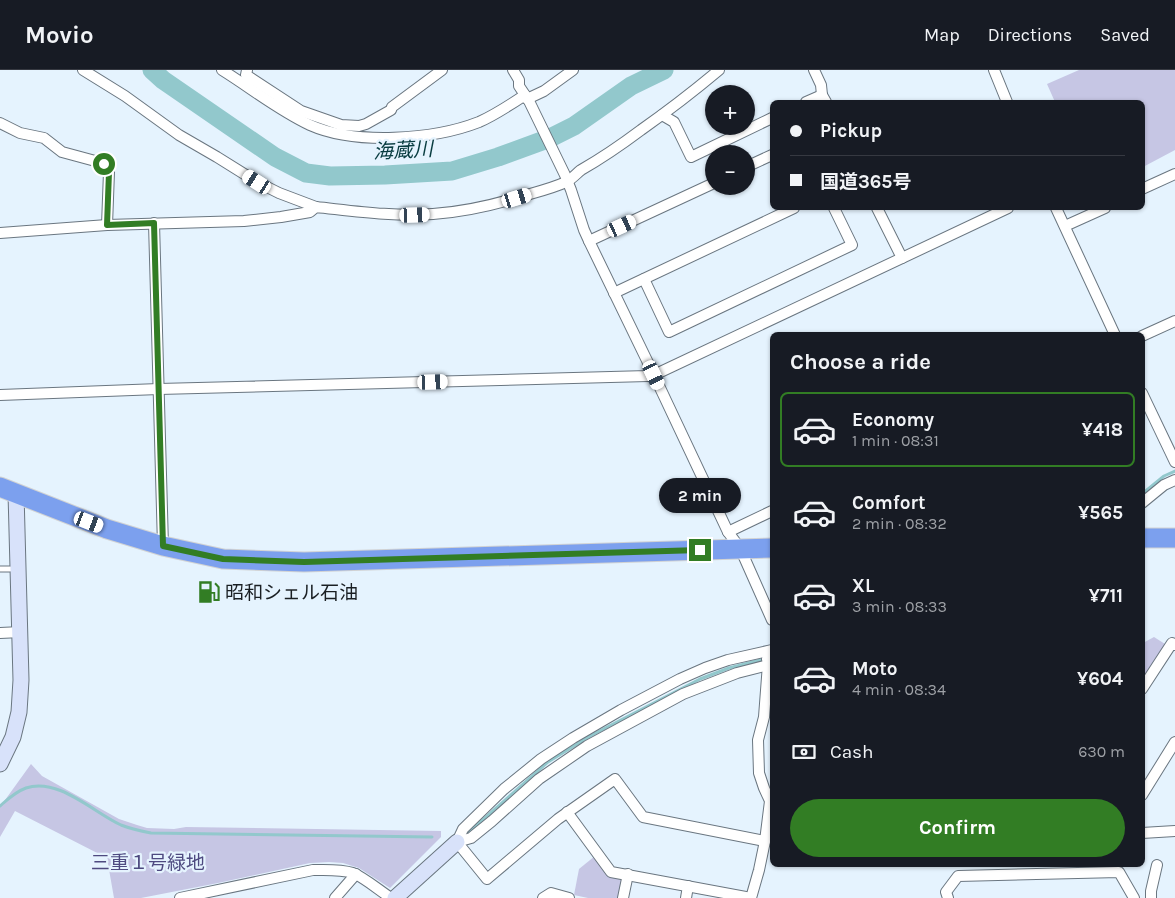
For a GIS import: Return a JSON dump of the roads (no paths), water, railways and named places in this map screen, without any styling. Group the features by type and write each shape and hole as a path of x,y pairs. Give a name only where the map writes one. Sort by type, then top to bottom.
{"highway":[{"path":"8,490 107,529 163,546 223,559 304,562 770,548"},
{"path":"1145,538 1175,538"}],"street":[{"path":"83,70 179,135 257,182 279,193 316,207 357,212 415,215 434,214 500,203 567,178 600,160 692,93 719,70"},
{"path":"222,70 282,110 312,126 330,132 365,138 424,135 480,122 544,91 572,70"},
{"path":"247,70 246,75 301,111 341,124 359,126 391,110 392,107 442,70"},
{"path":"513,70 519,80 519,86 527,98 567,178 589,241 728,532 740,548 770,616"},
{"path":"814,70 821,85 824,99"},
{"path":"994,70 1006,100"},
{"path":"662,115 674,122 690,156 770,119"},
{"path":"0,123 20,133 44,138 62,152 104,164 109,172 107,225"},
{"path":"755,163 770,156"},
{"path":"1145,189 1175,174"},
{"path":"589,241 705,187"},
{"path":"0,233 107,225 226,222 281,217 310,212 316,207"},
{"path":"614,293 790,210"},
{"path":"644,279 669,332 852,246 835,210"},
{"path":"878,210 902,258"},
{"path":"0,395 654,375 1004,210"},
{"path":"1057,210 1114,332"},
{"path":"1065,226 1101,210"},
{"path":"154,223 163,546"},
{"path":"1145,335 1175,321"},
{"path":"1145,399 1175,462"},
{"path":"1145,501 1175,480"},
{"path":"0,764 13,737 19,712 22,667 21,632 8,490"},
{"path":"728,532 770,512"},
{"path":"0,633 21,632"},
{"path":"1145,684 1172,643 1175,645"},
{"path":"457,842 462,829 504,789 541,759 573,738 680,679 728,660 769,650 770,664 764,717 758,740 760,773 770,801 765,841 751,898 611,872 567,812"},
{"path":"395,898 457,842 471,838 539,779 587,746 684,694 737,673 770,664"},
{"path":"1145,790 1175,742"},
{"path":"457,842 487,879 567,812 615,779 643,817 765,841"},
{"path":"1145,833 1175,831"},
{"path":"1151,898 1157,865"},
{"path":"180,898 312,870 339,870 356,874 391,898"},
{"path":"948,898 946,892 958,876 1119,872 1134,898"},
{"path":"335,898 356,874"},
{"path":"623,898 628,874"},
{"path":"686,898 688,886"},
{"path":"543,898 551,893 569,898"}],"lane":[{"path":"0,569 10,569"}],"waterway":[{"name":"海蔵川","path":"152,70 163,80 275,157 306,173 330,176 452,171 498,157 550,138 574,126 631,86 664,70"},
{"path":"1145,492 1164,476 1175,471"},
{"path":"469,832 548,762 590,736 700,679 729,668 770,658"},
{"path":"0,806 18,792 26,788 38,786 63,791 121,825 151,833 432,837"}],"place":[{"name":"昭和シェル石油","path":"209,592"}],"park label":[{"name":"三重１号緑地","path":"148,862"}]}
